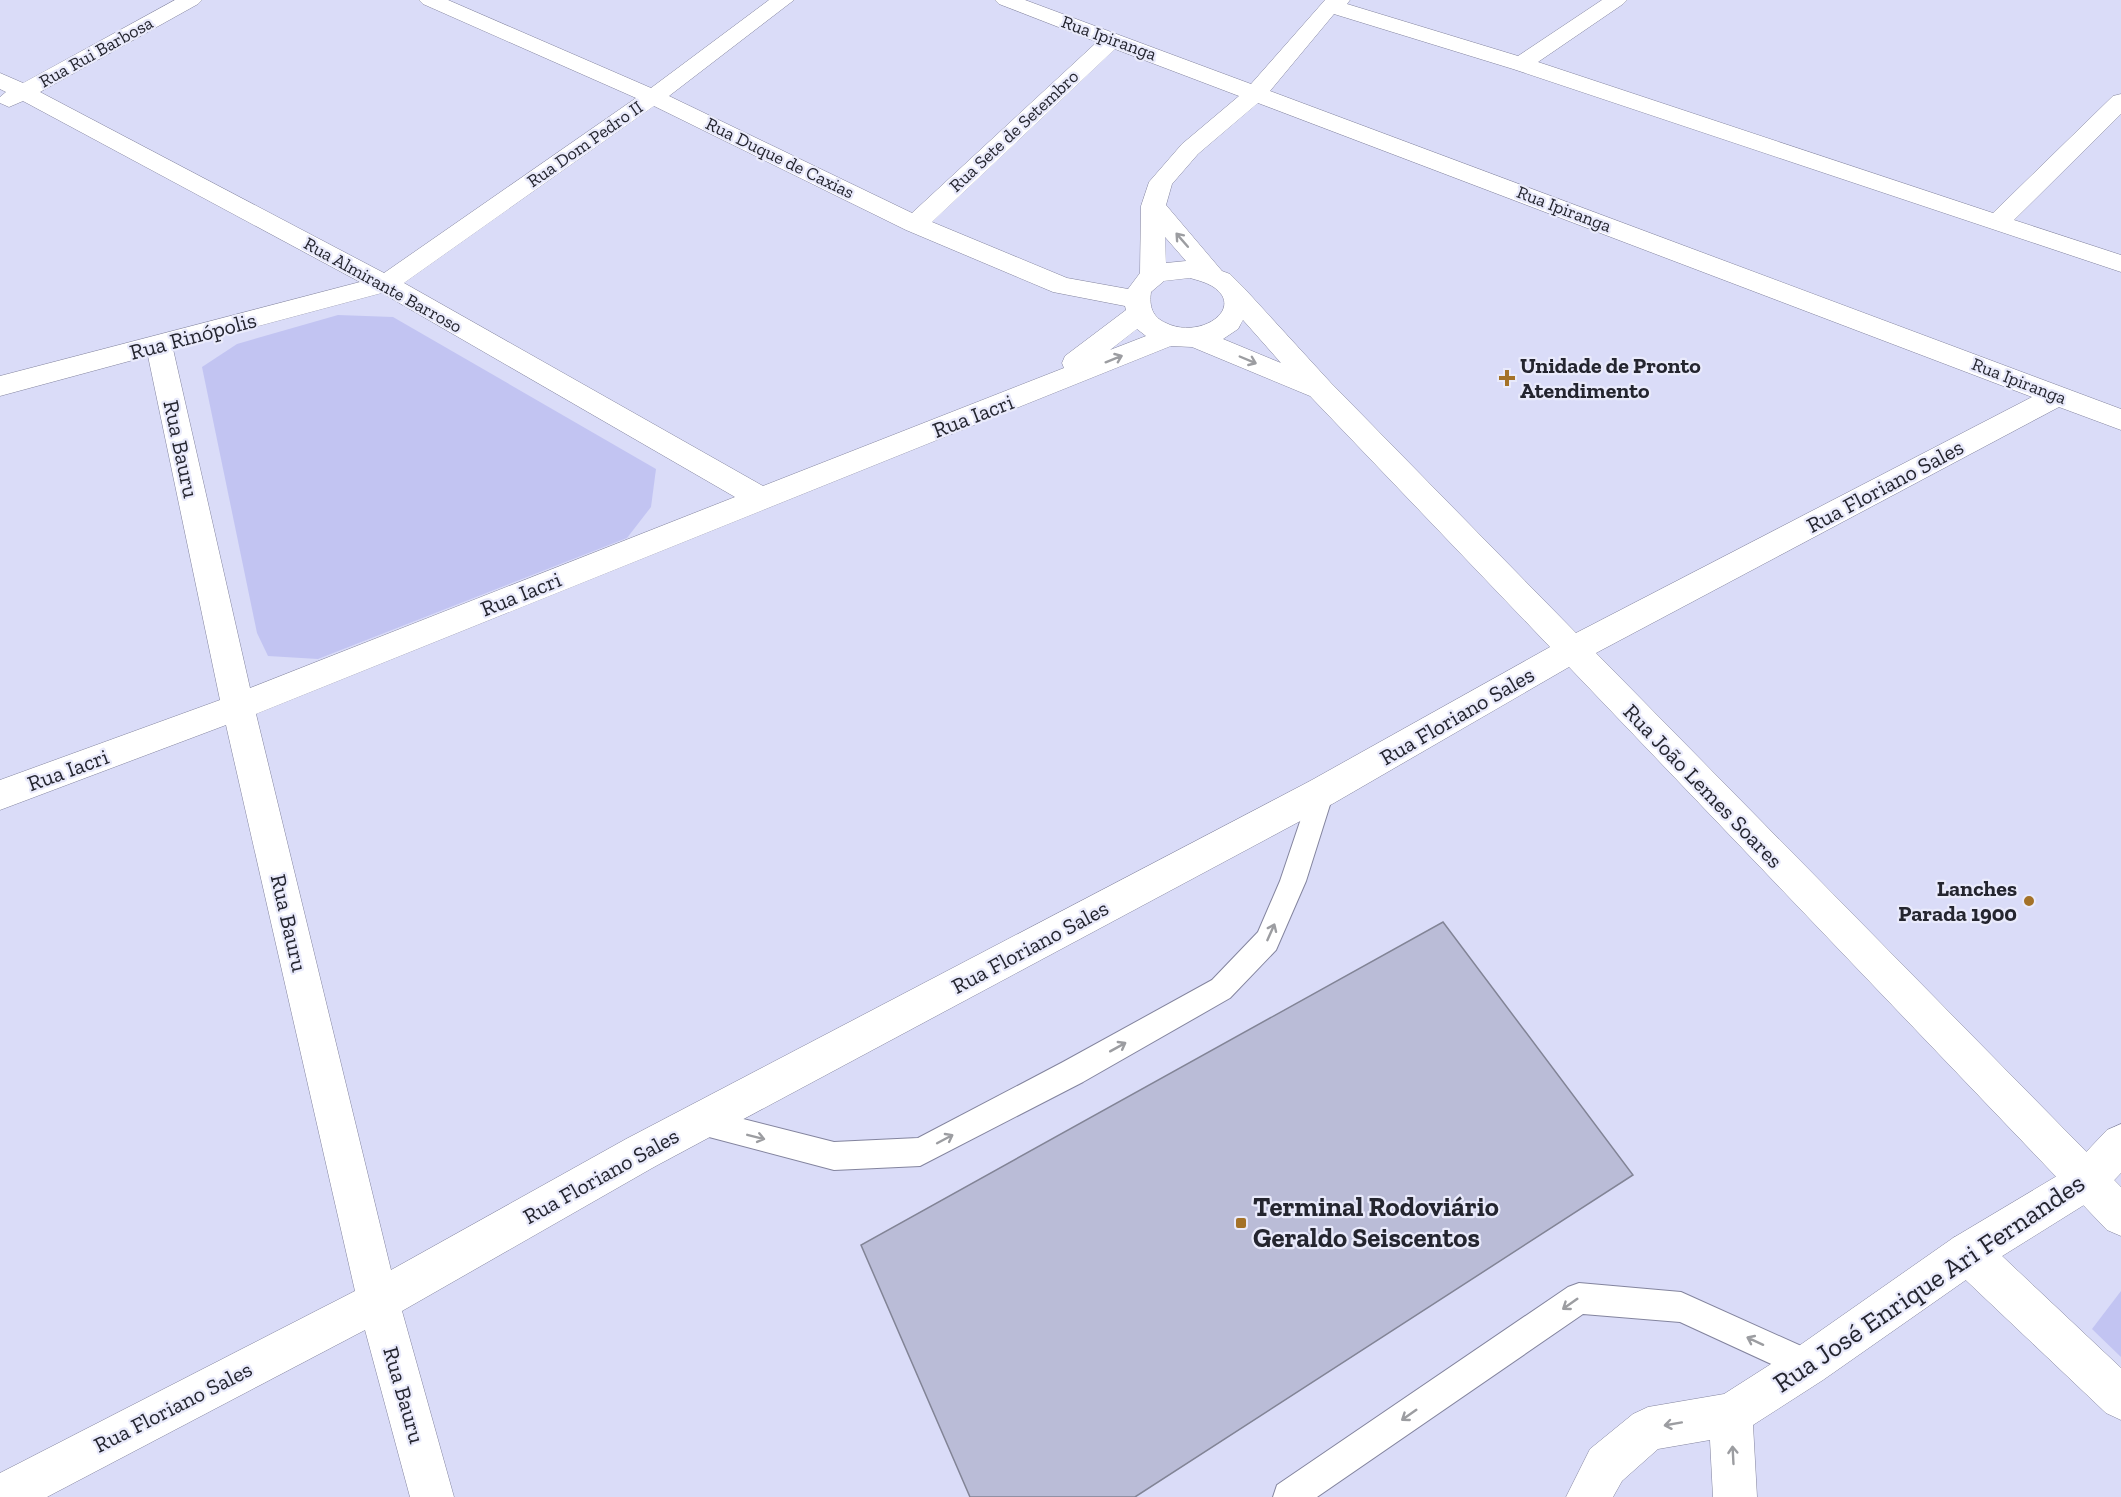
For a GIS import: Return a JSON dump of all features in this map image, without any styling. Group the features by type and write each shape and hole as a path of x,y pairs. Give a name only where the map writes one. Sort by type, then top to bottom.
{"street":[{"name":"Rua Rui Barbosa","path":"0,105 191,0"},
{"name":"Rua Duque de Caxias","path":"430,0 653,97 915,224 1062,286 1137,306"},
{"name":"Rua Dom Pedro II","path":"385,284 653,97 783,0"},
{"name":"Rua Ipiranga","path":"1006,0 2121,420"},
{"path":"1521,64 1616,0"},
{"path":"1154,276 1153,206 1161,182 1174,166 1256,93 1332,2 2121,264"},
{"name":"Rua Sete de Setembro","path":"915,224 1113,39"},
{"name":"Rua Almirante Barroso","path":"0,80 385,284 761,498"},
{"path":"1997,224 2121,101"},
{"path":"1153,206 1211,274"},
{"path":"1181,269 1192,269 1211,274 1226,283 1236,296 1237,310 1230,323 1214,333 1183,337 1152,328 1137,306 1141,286 1154,276 1181,269"},
{"name":"Rua Rinópolis","path":"0,386 159,346 385,284"},
{"name":"Rua João Lemes Soares","path":"1236,296 1321,390 2121,1216"},
{"name":"Rua Iacri","path":"1040,389 1137,306"},
{"name":"Rua Iacri","path":"0,795 238,707 761,498 1040,389 1183,337"},
{"name":"Rua João Lemes Soares","path":"1183,337 1321,390"},
{"name":"Rua Bauru","path":"159,346 238,707 378,1301 432,1497"},
{"name":"Rua Floriano Sales","path":"1,1497 378,1301 640,1153 1322,792 1572,650 2057,396"},
{"name":"Rua José Enrique Ari Fernandes","path":"1588,1497 1606,1465 1648,1429 1731,1414 1808,1365 1968,1252 2086,1181 2121,1144"},
{"path":"1968,1252 2121,1398"},
{"path":"1731,1414 1735,1497"}],"lane":[{"path":"700,1122 834,1156 920,1152 1073,1072 1221,989 1266,941 1293,881 1322,792"},
{"path":"1289,1497 1579,1298 1682,1307 1808,1365"}],"shaded area":[{"path":"338,315 393,317 656,469 651,507 627,538 318,659 268,656 257,633 202,367 237,344"},
{"path":"2121,1291 2121,1357 2092,1329"}],"building":[{"name":"Terminal Rodoviário Geraldo Seiscentos","path":"1443,922 1633,1175 1135,1497 970,1497 861,1245"}],"place":[{"name":"Unidade de Pronto Atendimento","path":"1507,378"},
{"name":"Lanches Parada 1900","path":"2029,901"},
{"name":"Terminal Rodoviário Geraldo Seiscentos","path":"1241,1223"}]}
